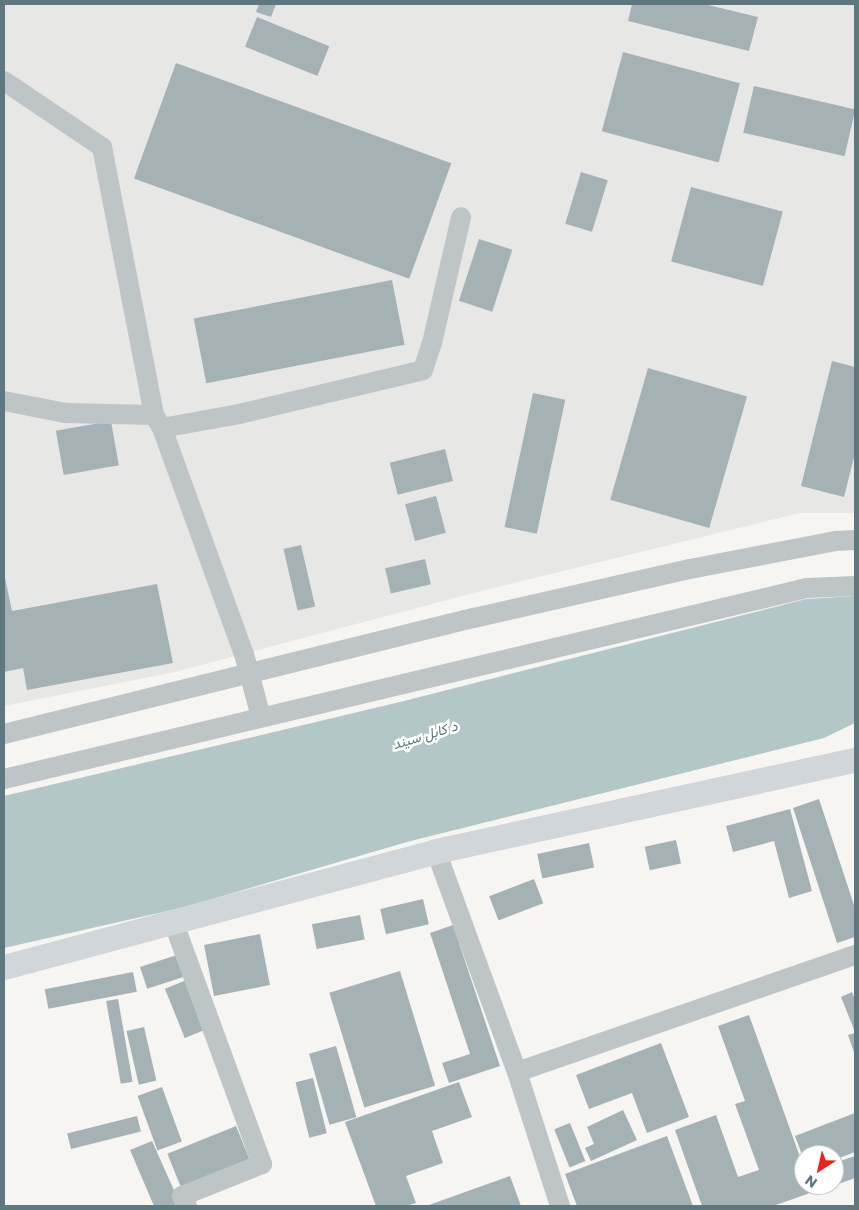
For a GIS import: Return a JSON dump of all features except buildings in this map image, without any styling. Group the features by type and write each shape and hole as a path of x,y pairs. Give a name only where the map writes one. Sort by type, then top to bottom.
{"main road":[{"path":"4,967 436,851 855,760"}],"street":[{"path":"4,81 102,147 158,421 250,675 261,717"},
{"path":"4,401 65,413 158,421 239,414 424,370 432,343 460,217"},
{"path":"4,734 250,675 474,618 690,569 836,541 855,540"},
{"path":"4,780 261,717 807,588 855,586"},
{"path":"436,851 517,1072 560,1206"},
{"path":"173,921 262,1164 182,1196 187,1206"},
{"path":"517,1072 855,955"}],"shaded area":[{"path":"4,4 855,4 855,513 800,513 485,590 175,672 4,706"}],"water":[{"name":"د کابل سيند","path":"855,596 855,723 824,738 407,842 185,907 4,948 4,796 404,701 806,599"}]}
